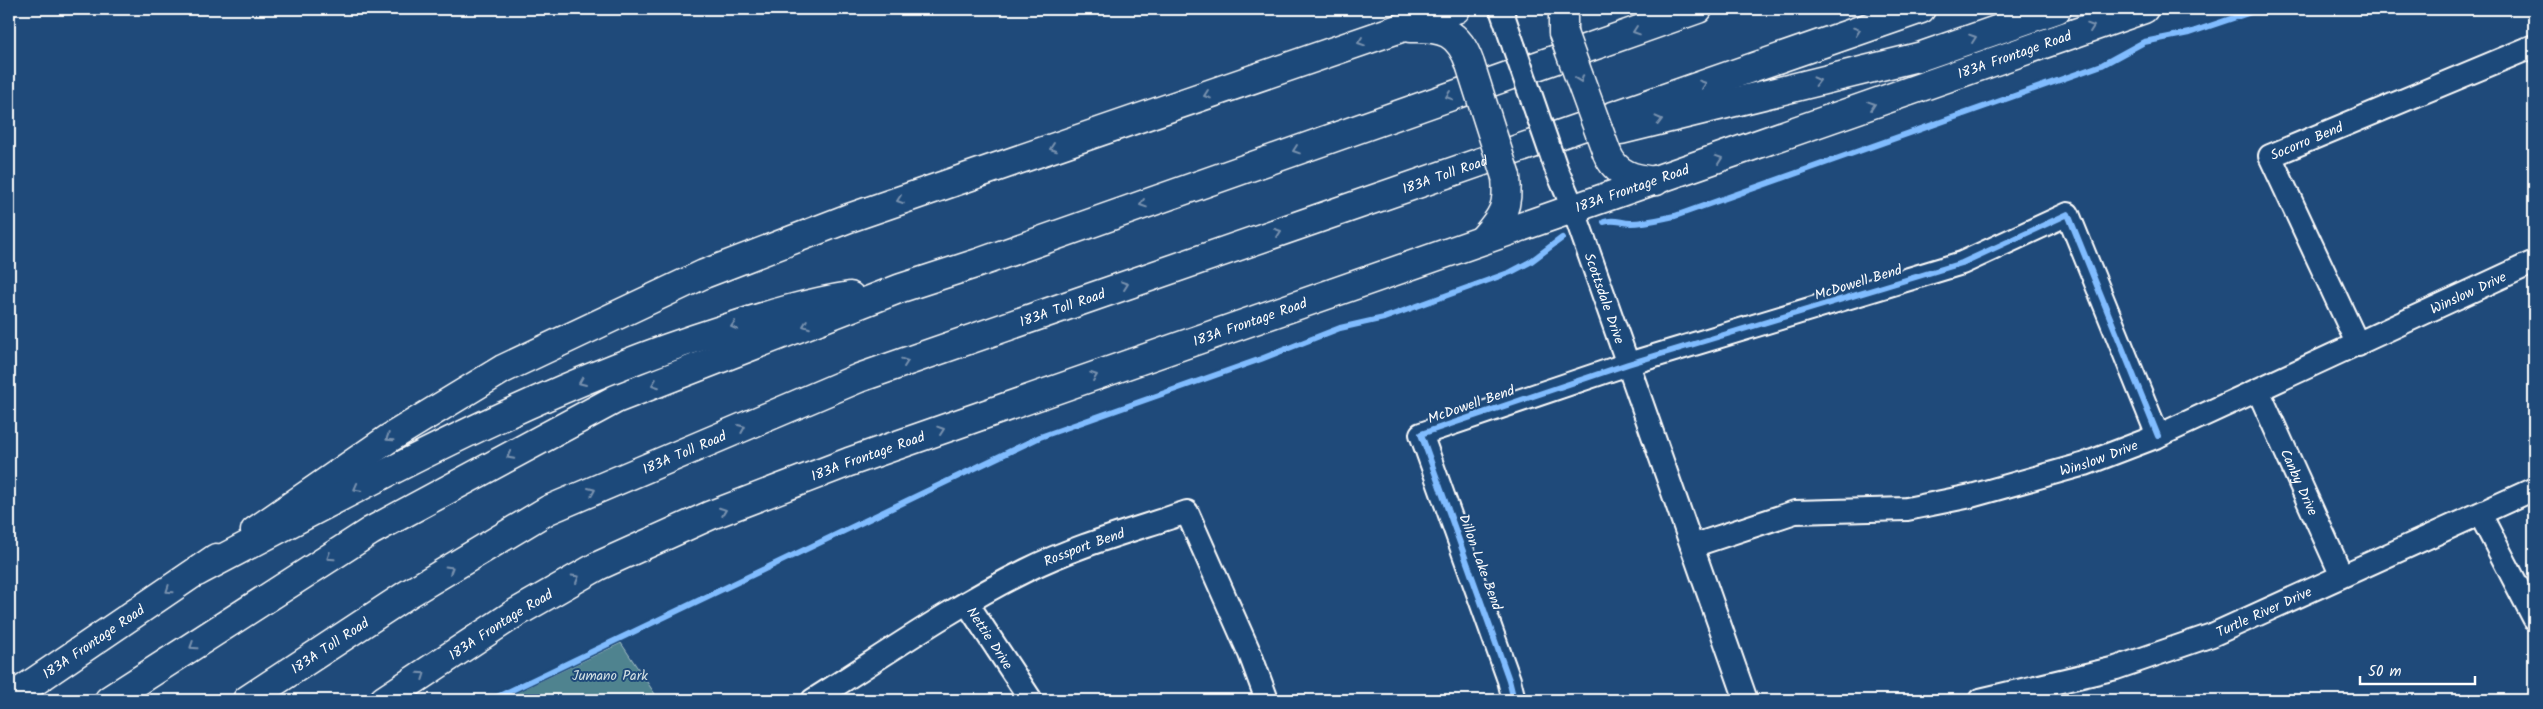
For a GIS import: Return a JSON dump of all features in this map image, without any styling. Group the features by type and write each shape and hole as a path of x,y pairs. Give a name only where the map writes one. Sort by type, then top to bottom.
{"main road":[{"name":"183A Frontage Road","path":"9,699 197,572 388,439 503,369 704,274 849,218 1456,9"},
{"path":"109,700 371,531 616,399 900,288 978,263 1698,9"},
{"name":"183A Toll Road","path":"247,700 408,594 548,510 859,378 1921,9"},
{"path":"1459,169 1922,56 2057,9"},
{"name":"183A Frontage Road","path":"384,700 514,614 598,566 711,515 858,459 1484,238 1656,181 2144,9"},
{"path":"1563,21 1611,164 1622,174 1637,179 1656,181"},
{"path":"1398,28 1422,28 1446,32 1456,38 1464,48 1506,177 1508,197 1505,211 1484,238"},
{"path":"197,572 446,442 540,399 688,340 811,302 900,288"}],"street":[{"name":"Scottsdale Drive","path":"1501,9 1746,700"},
{"name":"Socorro Bend","path":"2358,345 2270,156 2534,46"},
{"name":"McDowell Bend","path":"1421,434 1628,364 1962,263 2068,214 2158,436"},
{"name":"Winslow Drive","path":"1692,546 1795,512 1907,509 1971,496 2085,464 2158,436 2534,262"},
{"name":"Canby Drive","path":"2258,390 2341,574"},
{"name":"Dillon Lake Bend","path":"1421,434 1510,680 1514,700"},
{"name":"Turtle River Drive","path":"1980,700 2125,665 2212,635 2341,574 2534,489"},
{"name":"Rossport Bend","path":"813,700 967,603 1028,570 1090,545 1187,512 1250,654 1267,700"},
{"path":"2480,514 2534,618"},
{"name":"Nettie Drive","path":"967,603 1031,700"}],"green space":[{"name":"Jumano Park","path":"621,643 659,700 500,700"}],"cycle path":[{"path":"1604,222 1611,220 1637,223 1675,216 2102,65 2144,42 2189,33 2260,9"},
{"path":"1514,700 1509,680 1421,434 1628,364 1962,263 2068,214 2158,436"},
{"path":"491,700 1040,437 1261,359 1340,328 1384,318 1511,272 1530,262 1562,238"}]}
